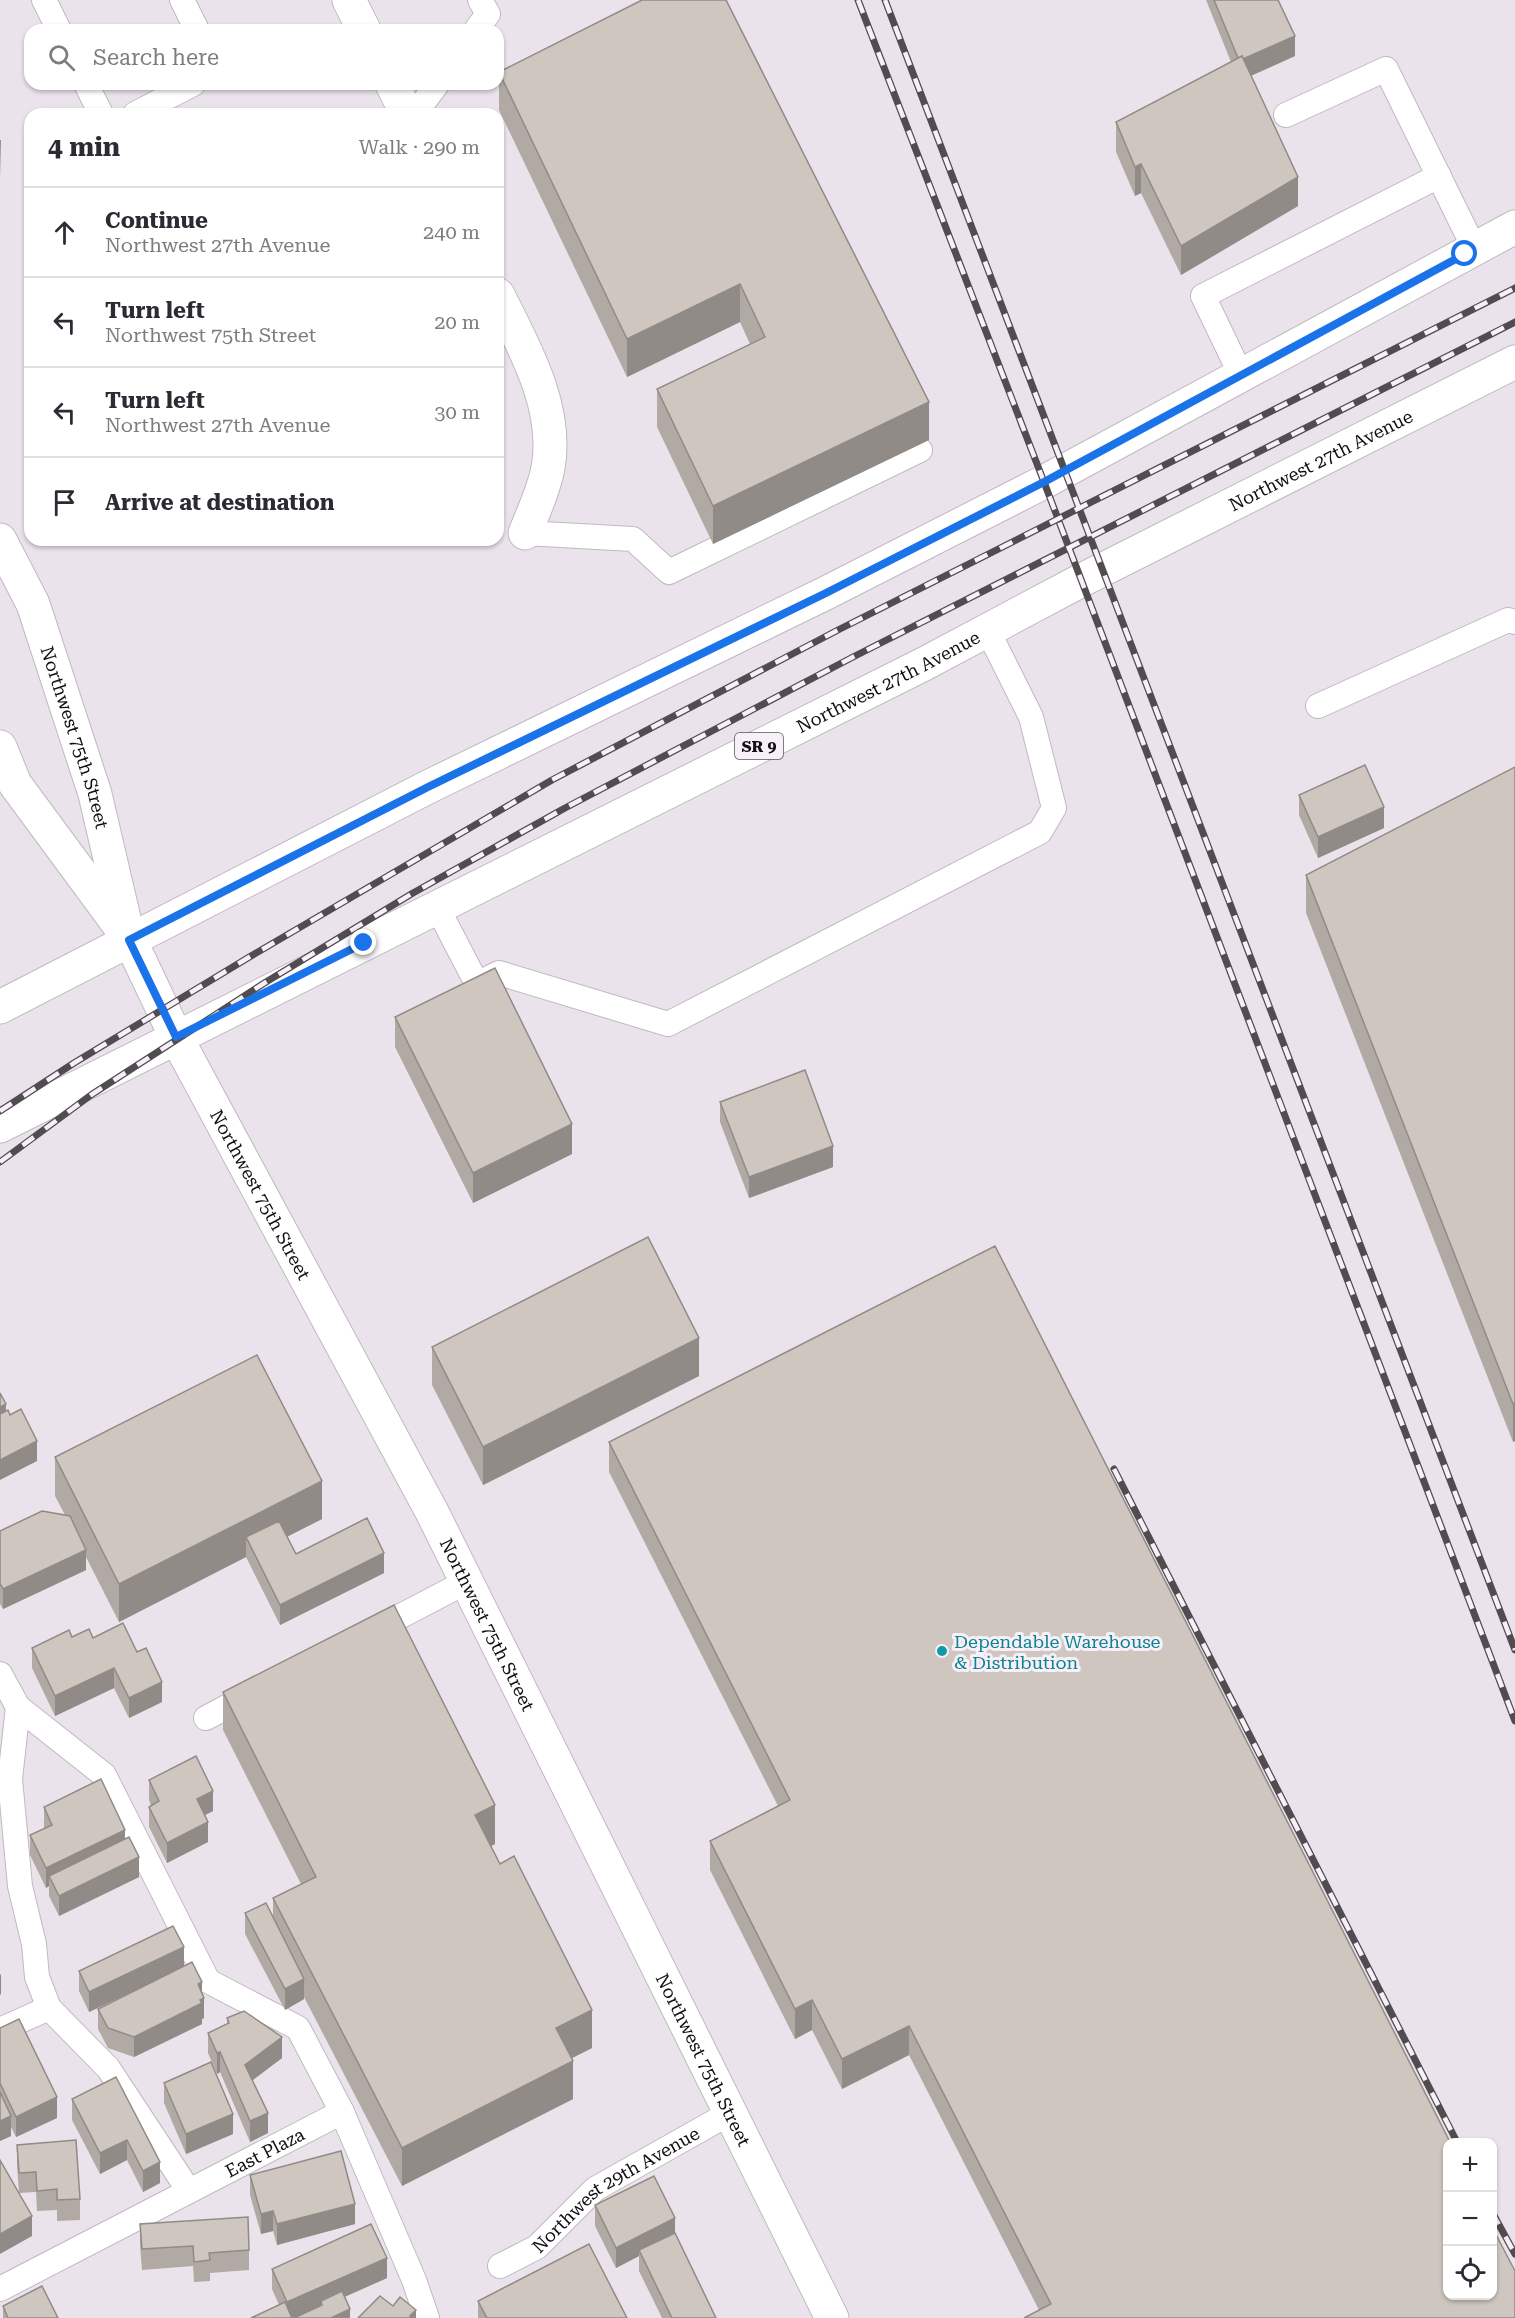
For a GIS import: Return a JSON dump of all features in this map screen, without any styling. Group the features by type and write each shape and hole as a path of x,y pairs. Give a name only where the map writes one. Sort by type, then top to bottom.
{"main road":[{"path":"349,0 361,24"},
{"path":"395,90 404,108"},
{"path":"0,1007 428,787 847,582 1064,471 1515,227"},
{"path":"504,307 537,381 547,412 550,444 548,470 525,533"},
{"name":"Northwest 27th Avenue","path":"0,1126 988,631 1080,582 1515,362"},
{"name":"Northwest 75th Street","path":"0,540 33,604 95,794 129,940"},
{"name":"Northwest 75th Street","path":"0,747 15,784 129,940 176,1037 432,1512 730,2113 823,2315"}],"lane":[{"path":"44,0 56,24"},
{"path":"182,0 194,24"},
{"path":"480,0 488,14 480,24"},
{"path":"1286,115 1386,69 1474,248"},
{"path":"89,90 98,108"},
{"path":"147,108 181,90"},
{"path":"419,108 433,90"},
{"path":"1241,375 1203,296 1439,176"},
{"path":"525,533 633,539 669,572 920,450"},
{"path":"1318,706 1508,620 1515,622"},
{"path":"437,907 476,982 499,973 668,1023 1040,832 1054,808 1031,717 988,631"},
{"path":"351,1642 466,1582"},
{"path":"0,1674 18,1707 104,1775 208,1981 298,2028 342,2112 414,2280 427,2318"},
{"path":"206,1718 268,1685"},
{"path":"18,1707 10,1779 20,1886 34,1944 37,1977 48,2008 108,2068 189,2191"},
{"path":"0,2030 48,2008"},
{"name":"East Plaza","path":"0,2289 342,2112"},
{"name":"Northwest 29th Avenue","path":"500,2266 537,2247 595,2189 730,2113"}],"building":[{"path":"642,0 726,0 929,402 713,506 657,389 765,337 740,284 627,339 504,82 504,69"},
{"path":"1214,0 1278,0 1295,36 1243,59 1242,56 1238,58"},
{"path":"1242,56 1298,177 1181,246 1141,164 1135,167 1116,122"},
{"path":"1365,765 1384,807 1318,837 1299,795"},
{"path":"1515,767 1515,1403 1513,1404 1306,875"},
{"path":"495,968 572,1124 473,1173 395,1017"},
{"path":"805,1070 833,1146 749,1177 720,1102"},
{"path":"648,1237 699,1338 483,1447 432,1347"},
{"name":"Dependable Warehouse & Distribution","path":"995,1246 1448,2138 1443,2138 1443,2300 1497,2300 1497,2237 1515,2271 1515,2318 1024,2318 1051,2304 909,2026 842,2059 812,2000 795,2009 710,1841 790,1800 609,1442"},
{"path":"257,1355 322,1481 119,1584 55,1457"},
{"path":"0,1393 6,1404 0,1407"},
{"path":"21,1409 37,1441 0,1460 0,1414 8,1410 10,1415"},
{"path":"42,1511 70,1516 86,1550 3,1589 0,1583 0,1531"},
{"path":"367,1518 384,1553 280,1605 246,1537 279,1521 296,1554"},
{"path":"394,1605 495,1805 475,1815 500,1864 514,1856 592,2010 556,2028 573,2061 402,2148 273,1898 316,1877 223,1692"},
{"path":"123,1623 137,1652 146,1648 162,1682 129,1698 114,1668 55,1696 32,1648 69,1630 72,1637 89,1629 93,1638"},
{"path":"196,1756 213,1791 197,1799 208,1822 167,1843 149,1807 159,1801 149,1780"},
{"path":"101,1779 125,1830 46,1868 30,1835 52,1825 44,1807"},
{"path":"129,1837 139,1857 59,1896 49,1876"},
{"path":"266,1903 304,1979 285,1989 245,1913"},
{"path":"173,1926 184,1947 89,1992 79,1971"},
{"path":"192,1962 202,1982 198,1984 204,1998 200,2000 202,2003 134,2037 108,2028 98,2009"},
{"path":"244,2011 282,2037 245,2065 268,2113 250,2121 220,2052 217,2053 208,2033 229,2023 227,2018"},
{"path":"19,2019 57,2097 16,2117 0,2083 0,2028"},
{"path":"211,2062 233,2114 186,2134 164,2083"},
{"path":"116,2077 160,2162 143,2171 127,2140 100,2153 72,2099"},
{"path":"0,2092 11,2116 0,2121"},
{"path":"76,2140 80,2199 57,2200 57,2189 37,2191 36,2172 19,2173 17,2145"},
{"path":"341,2151 355,2204 277,2224 273,2211 261,2214 250,2175"},
{"path":"0,2160 32,2216 0,2234"},
{"path":"654,2176 675,2218 616,2248 595,2205"},
{"path":"248,2217 249,2250 209,2253 210,2260 194,2262 193,2246 142,2249 140,2224"},
{"path":"371,2224 387,2258 287,2302 272,2269"},
{"path":"675,2233 716,2318 672,2318 639,2250"},
{"path":"589,2244 627,2318 487,2318 478,2301"},
{"path":"42,2286 58,2318 8,2318 3,2306"},
{"path":"342,2291 350,2309 331,2318 296,2318 322,2305 321,2301"},
{"path":"380,2296 393,2306 400,2297 416,2310 410,2316 412,2318 358,2318"},
{"path":"285,2302 292,2318 251,2318"}],"railway":[{"path":"858,0 1044,482 1515,1721"},
{"path":"885,0 1515,1650"},
{"path":"0,1111 74,1063 251,956 552,780 838,630 1515,288"},
{"path":"0,1162 91,1095 266,982 413,893 565,808 853,657 1515,322"},
{"path":"1114,1469 1455,2138"},
{"path":"1497,2221 1515,2254"}],"place":[{"name":"Dependable Warehouse & Distribution","path":"942,1651"}],"route":[{"path":"364,943 176,1037 129,940 428,787 826,593 1044,482 1465,254"}]}
